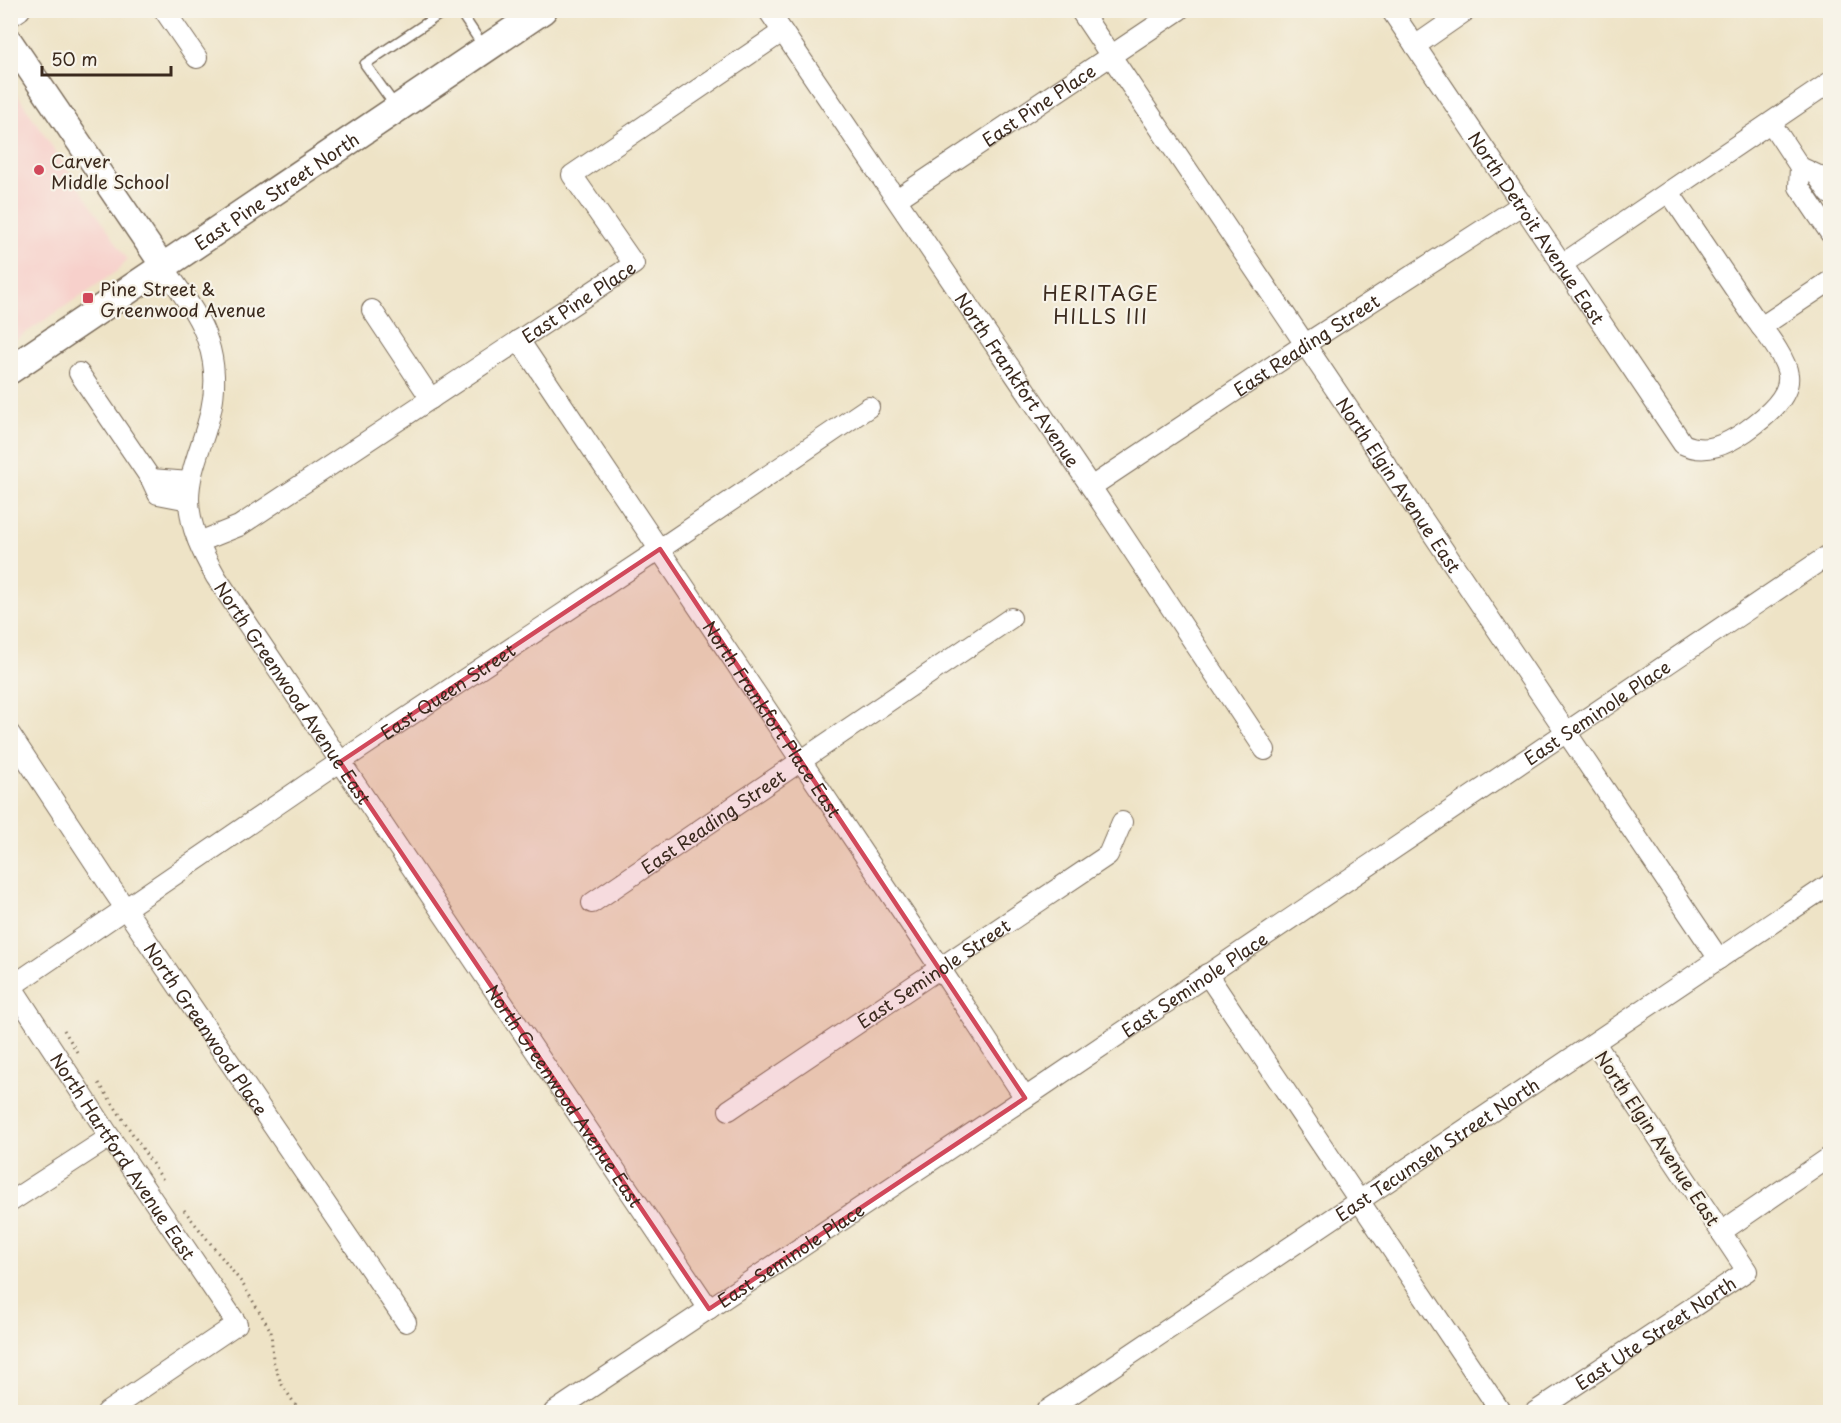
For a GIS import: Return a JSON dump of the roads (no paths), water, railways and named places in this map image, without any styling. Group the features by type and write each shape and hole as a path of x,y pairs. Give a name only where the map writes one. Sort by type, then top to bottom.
{"main road":[{"name":"East Pine Street North","path":"10,370 543,10"}],"street":[{"path":"10,17 20,10"},
{"path":"164,10 197,58"},
{"name":"North Frankfort Avenue","path":"768,10 1091,487 1264,750"},
{"name":"North Elgin Avenue East","path":"1080,10 1719,959"},
{"name":"East Pine Place","path":"897,199 1179,10"},
{"name":"North Detroit Avenue East","path":"1391,10 1683,444 1695,449 1719,446 1739,436 1763,417 1784,395 1788,374 1761,327"},
{"path":"1415,46 1467,10"},
{"name":"East Pine Place","path":"199,542 239,526 634,264 572,175 782,32"},
{"name":"North Greenwood Avenue East","path":"10,41 163,266 200,323 208,342 214,388 211,411 198,451 190,491 191,520 216,577 709,1309"},
{"path":"1561,265 1830,82"},
{"path":"1770,123 1800,167 1817,175 1830,194"},
{"path":"1800,167 1799,187 1830,234"},
{"path":"1669,192 1761,327 1830,281"},
{"name":"East Reading Street","path":"1091,487 1304,345 1523,204"},
{"path":"372,310 431,399"},
{"name":"North Frankfort Place East","path":"519,340 1025,1098"},
{"path":"79,374 151,479 158,494 190,491"},
{"name":"East Queen Street","path":"16,982 869,407"},
{"name":"East Seminole Place","path":"554,1413 1830,554"},
{"name":"East Reading Street","path":"592,903 1011,618"},
{"name":"North Greenwood Place","path":"10,734 125,908 406,1322"},
{"name":"East Seminole Street","path":"729,1110 1108,855 1122,822"},
{"name":"East Tecumseh Street North","path":"1045,1413 1830,884"},
{"path":"1207,974 1501,1413"},
{"name":"North Hartford Avenue East","path":"16,982 110,1137 237,1324 108,1413"},
{"name":"North Elgin Avenue East","path":"1595,1043 1721,1232"},
{"path":"10,1202 110,1137"},
{"path":"1721,1232 1830,1157"},
{"name":"East Ute Street North","path":"1535,1413 1747,1271 1721,1232"}],"lane":[{"path":"397,109 365,64 446,10"},
{"path":"459,10 486,50"}],"place":[{"name":"Carver Middle School","path":"39,170"},
{"name":"Pine Street & Greenwood Avenue","path":"88,298"}],"district":[{"name":"HERITAGE HILLS III","path":"1101,304"}]}
